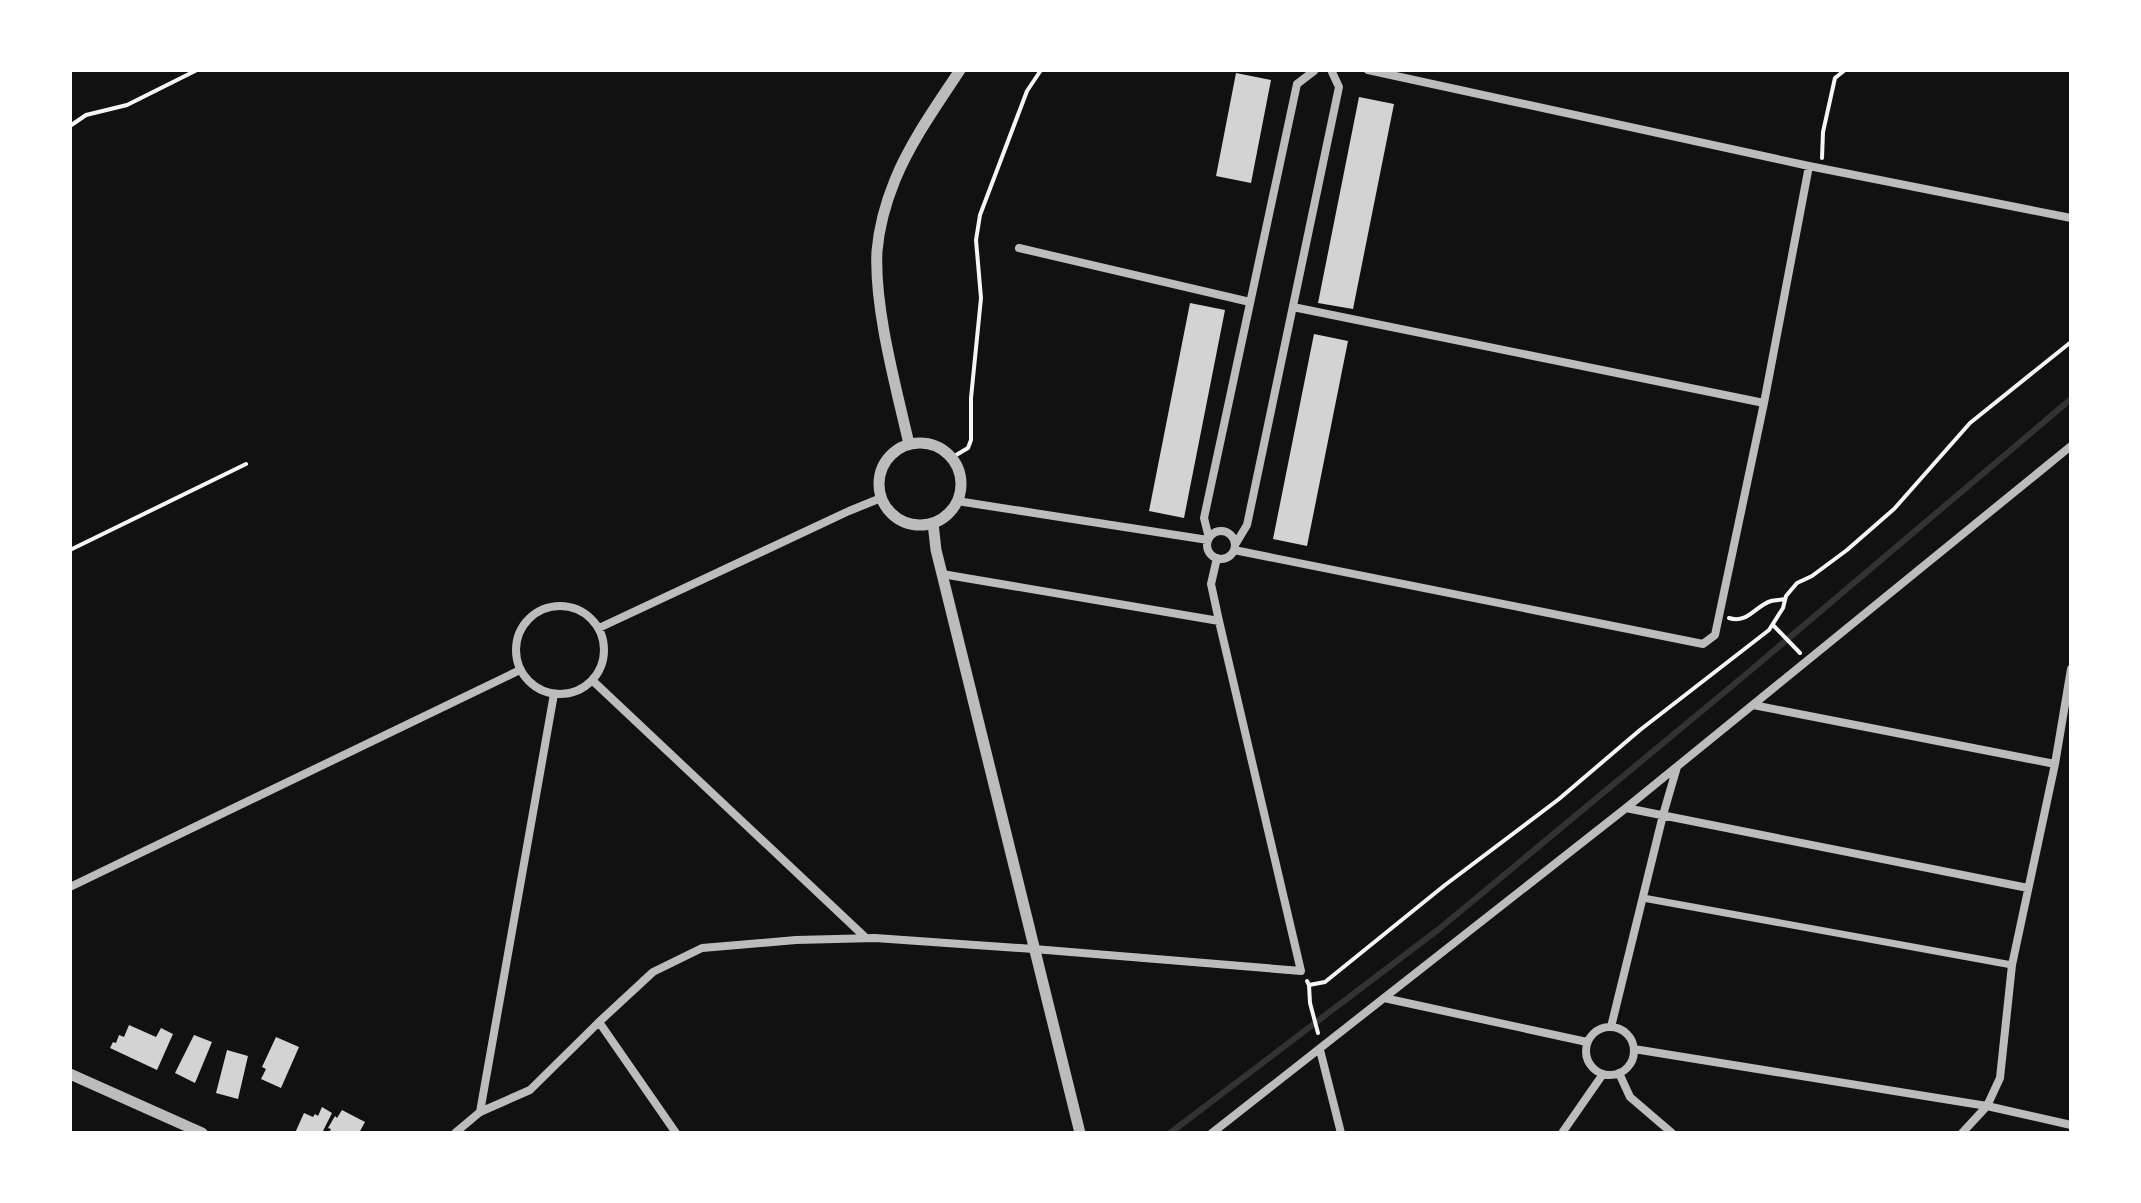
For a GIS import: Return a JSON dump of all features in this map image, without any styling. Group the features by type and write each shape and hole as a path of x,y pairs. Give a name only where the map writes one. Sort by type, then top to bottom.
{"street":[{"path":"909,444 885,331 877,248 896,177 960,70"},
{"path":"1368,70 1822,169 2071,218"},
{"path":"1313,71 1324,75 1333,71 1339,87 1247,525 1227,557 1217,558 1209,552 1204,518 1297,84 1313,71"},
{"path":"1234,547 1703,644 1710,641 1715,635 1764,403 1809,166"},
{"path":"1019,248 1250,302"},
{"path":"1293,307 1764,403"},
{"path":"909,444 931,445 941,448 951,458 960,475 961,489 953,509 943,519 912,524 897,518 887,508 879,489 880,475 893,454 909,444"},
{"path":"1212,1133 1626,808 2071,446"},
{"path":"599,628 881,498"},
{"path":"957,501 1208,539"},
{"path":"933,523 942,574 1080,1133"},
{"path":"1208,539 1216,531 1227,532 1233,538 1234,547"},
{"path":"455,1133 480,1112 530,1090 653,972 702,948 866,938 1301,971 1211,584 1217,558"},
{"path":"942,574 1219,621"},
{"path":"569,606 583,612 599,628 605,643 604,658 593,681 580,690 558,695 540,690 520,670 516,644 531,617 542,610 569,606"},
{"path":"1962,1133 1987,1106 2000,1078 2012,965 2055,764 2071,669"},
{"path":"70,887 520,670"},
{"path":"593,681 866,938"},
{"path":"480,1112 554,694"},
{"path":"1753,705 2055,764"},
{"path":"1611,1027 1677,767"},
{"path":"1626,808 2028,888"},
{"path":"1643,898 2012,965"},
{"path":"1384,998 1587,1042"},
{"path":"599,1022 676,1133"},
{"path":"1611,1027 1627,1034 1634,1049 1633,1058 1619,1073 1603,1074 1591,1067 1585,1050 1595,1031 1611,1027"},
{"path":"1634,1049 1987,1106 2071,1125"},
{"path":"1320,1050 1341,1133"},
{"path":"1619,1073 1630,1097 1672,1133"},
{"path":"70,1074 202,1133"},
{"path":"1562,1133 1603,1074"}],"path":[{"path":"70,126 86,115 127,105 197,70"},
{"path":"951,458 968,448 971,440 971,398 981,298 976,240 980,215 1027,91 1041,70"},
{"path":"1822,169 1823,132 1835,78 1845,70"},
{"path":"1309,985 1325,982 1769,630 1797,583 1812,576 1847,550 1894,509 1970,423 2071,342"},
{"path":"70,550 246,464"},
{"path":"1719,615 1737,621 1769,601 1785,599"},
{"path":"1773,624 1807,661"},
{"path":"1301,971 1309,985 1319,1039"}],"building":[{"path":"1236,73 1271,80 1251,183 1216,176"},
{"path":"1359,97 1394,104 1353,309 1318,303"},
{"path":"1190,303 1225,310 1184,518 1149,511"},
{"path":"1314,334 1348,341 1307,546 1273,539"},
{"path":"129,1025 156,1037 161,1028 173,1034 157,1070 110,1048 119,1035 124,1037"},
{"path":"194,1035 212,1042 195,1083 175,1073"},
{"path":"276,1037 299,1047 281,1088 261,1079 266,1069 262,1067"},
{"path":"227,1050 248,1056 238,1099 216,1093"},
{"path":"322,1107 332,1113 322,1133 295,1133 304,1113 318,1116"},
{"path":"342,1110 365,1122 359,1133 329,1133 331,1129 328,1128"}],"waterway":[{"path":"1170,1133 1439,929 2071,399"}]}
